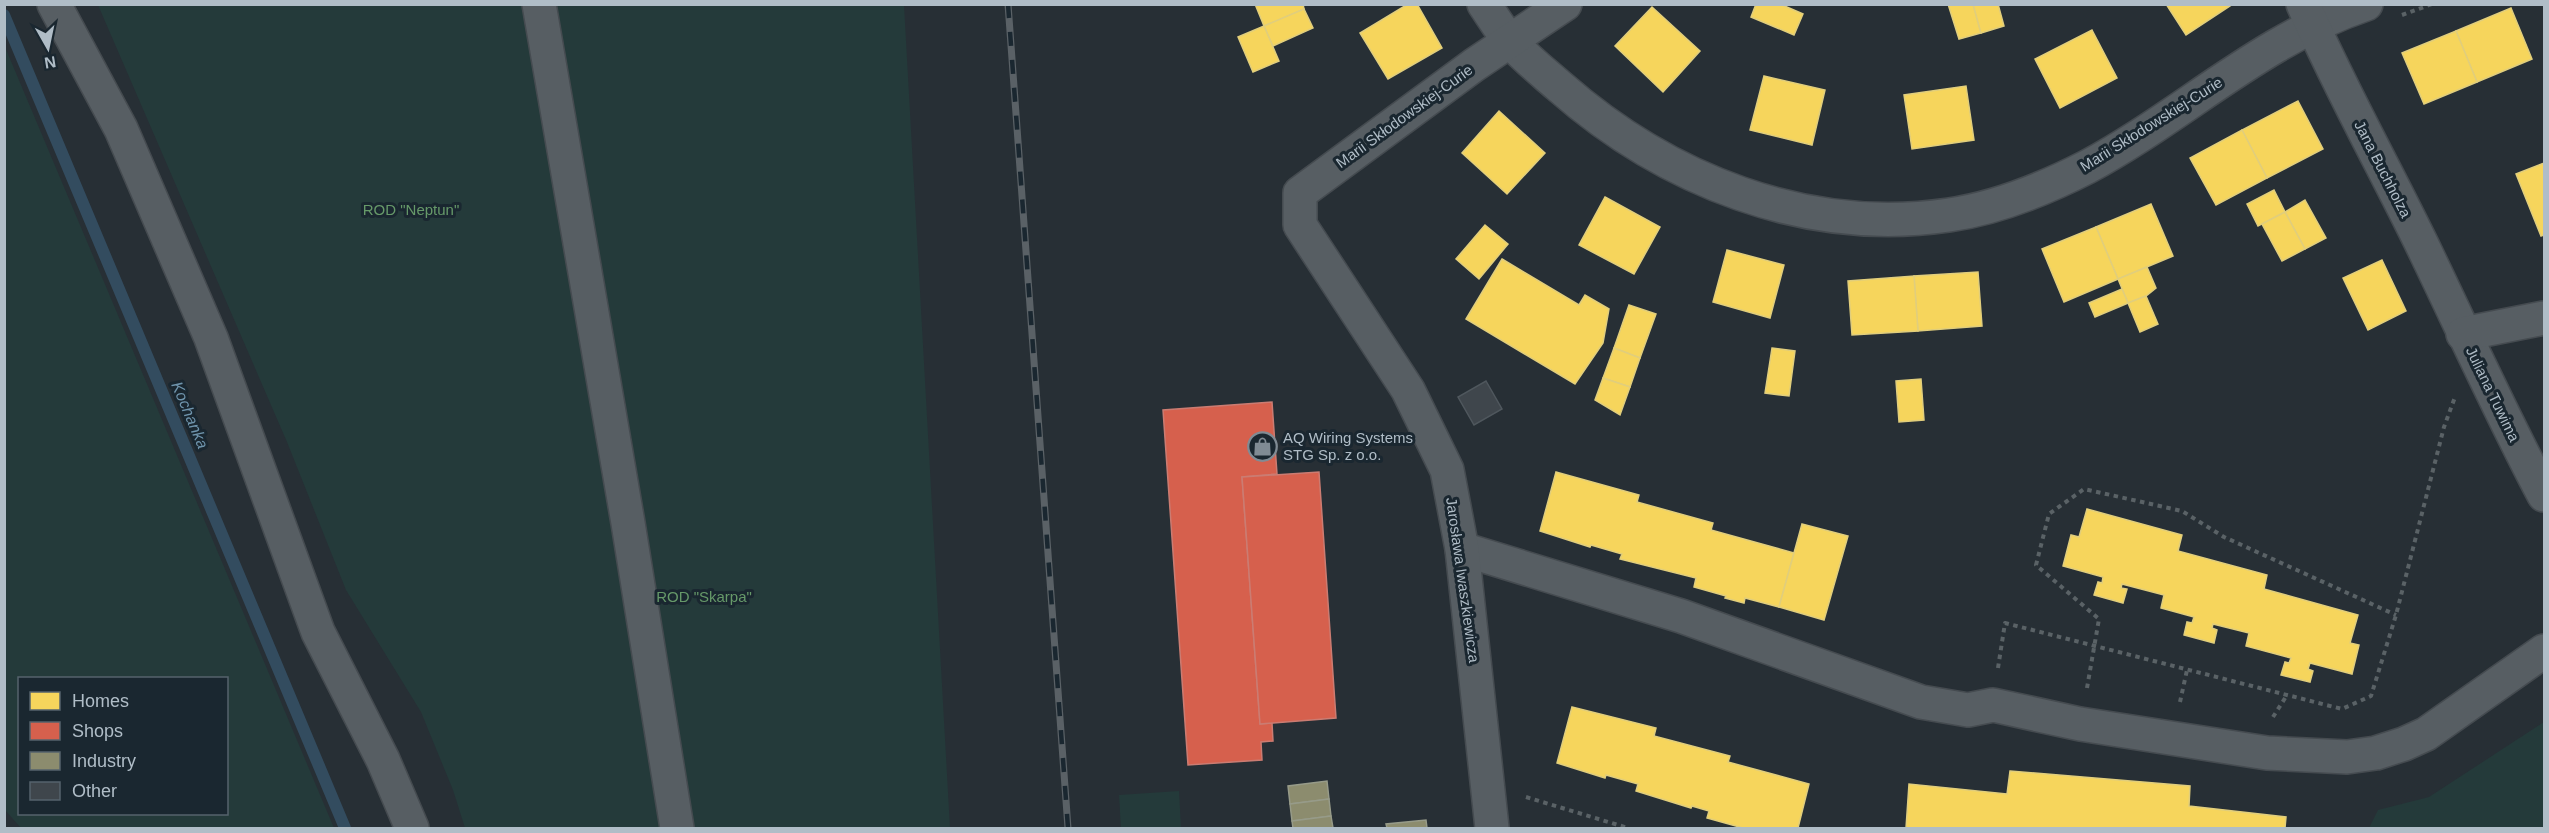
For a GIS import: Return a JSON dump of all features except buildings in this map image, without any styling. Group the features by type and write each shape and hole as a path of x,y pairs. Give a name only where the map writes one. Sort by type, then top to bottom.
{"street":[{"path":"54,4 121,129 211,338 318,632 383,760 412,828"},
{"path":"539,4 628,523 677,828"},
{"name":"Marii Skłodowskiej-Curie","path":"1484,4 1510,41 1587,111 1628,140 1709,182 1749,198 1830,216 1866,220 1950,215 1996,205 2044,188 2109,154 2240,68 2308,15 2366,4"},
{"name":"Marii Skłodowskiej-Curie","path":"1300,193 1510,41 1565,4"},
{"name":"Jana Buchholza","path":"2308,15 2325,56 2426,253 2470,347"},
{"name":"Jarosława Iwaszkiewicza","path":"1300,193 1300,225 1408,390 1447,470 1462,549 1492,828"},
{"name":"Juliana Tuwima","path":"2544,318 2470,347 2505,422 2544,495"},
{"path":"1462,549 1681,616 1921,702 1968,710 1993,705 2080,724 2267,753 2347,757 2376,753 2404,744 2426,734 2544,651"}],"path":[{"path":"2400,16 2432,4"},
{"path":"1993,705 2005,624 2342,709 2371,696 2396,615 2452,402 2470,347"},
{"path":"2080,724 2099,618 2036,565 2049,514 2084,489 2182,511 2224,537 2396,615"},
{"path":"1518,795 1628,828"}],"green space":[{"path":"98,5 904,5 950,828 465,828 453,790 421,712 346,590 287,442"},
{"path":"5,47 334,828 21,828 5,810"},
{"path":"2544,722 2544,828 2369,828 2378,810 2429,797"},
{"path":"1179,791 1181,828 1121,828 1119,795"}],"waterway":[{"name":"Kochanka","path":"4,15 345,828"}],"railway":[{"path":"1008,4 1068,828"}],"place":[{"name":"AQ Wiring Systems STG Sp. z o.o.","path":"1262,446"}],"park label":[{"name":"ROD \"Neptun\"","path":"411,209"},
{"name":"ROD \"Skarpa\"","path":"704,596"}]}
